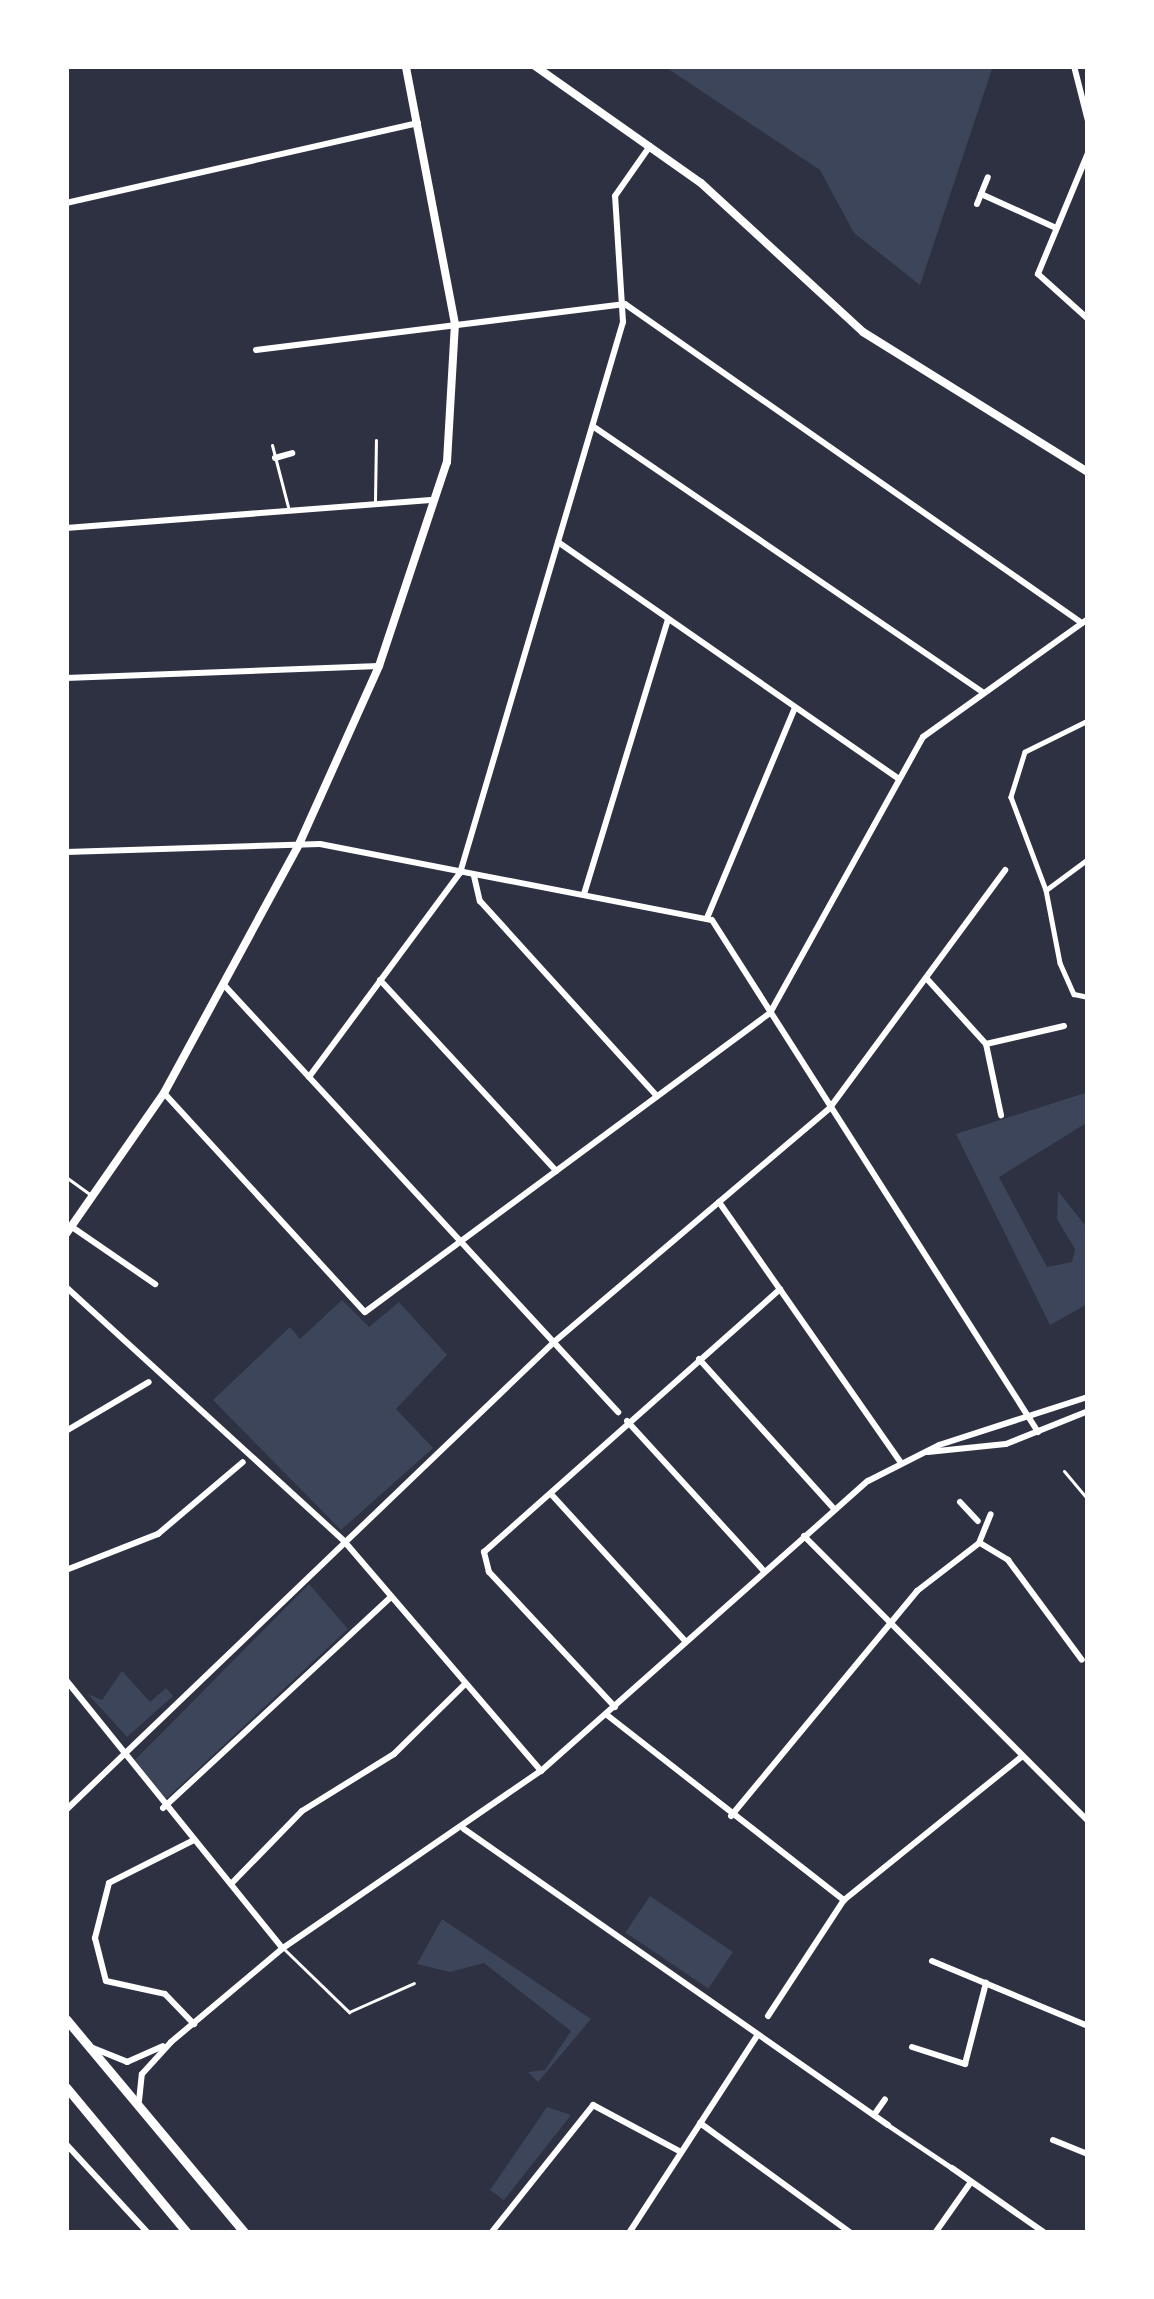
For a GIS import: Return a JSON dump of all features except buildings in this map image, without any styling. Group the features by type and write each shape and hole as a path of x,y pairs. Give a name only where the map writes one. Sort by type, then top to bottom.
{"highway":[{"path":"66,2019 245,2233"},
{"path":"66,2087 187,2233"}],"street":[{"path":"154,1284 69,1230 164,1093 300,842 379,666 456,425 455,325 406,66"},
{"path":"535,66 650,146 863,332 1088,472"},
{"path":"1074,66 1088,121"},
{"path":"66,203 418,123"},
{"path":"309,1077 460,873 626,304 615,196 650,146"},
{"path":"1088,153 1038,274 1088,319"},
{"path":"977,204 988,177"},
{"path":"981,194 1054,227"},
{"path":"164,1093 365,1312 770,1013 926,733 1085,621 626,304 256,350"},
{"path":"592,426 982,692"},
{"path":"275,458 292,452"},
{"path":"66,528 434,500"},
{"path":"558,542 898,778"},
{"path":"584,894 668,620"},
{"path":"66,678 379,666"},
{"path":"706,918 795,708"},
{"path":"1088,721 1025,752 1012,777 1046,890 1060,963 1074,994 1088,997"},
{"path":"66,852 300,842 706,918 1038,1432"},
{"path":"1046,890 1088,859"},
{"path":"67,1807 554,1342 829,1109 1005,870"},
{"path":"474,875 480,901 658,1096"},
{"path":"380,980 556,1172"},
{"path":"928,980 986,1045 1000,1115"},
{"path":"225,986 618,1412"},
{"path":"986,1045 1064,1026"},
{"path":"719,1202 902,1462"},
{"path":"66,1287 344,1541 541,1771"},
{"path":"615,1707 489,1572 484,1552 780,1289"},
{"path":"699,1359 834,1508"},
{"path":"66,1431 163,1373"},
{"path":"149,2120 137,2082 171,2042 283,1948 464,1829 541,1771 834,1508 924,1452 1031,1422 1088,1397"},
{"path":"924,1452 1038,1432 1088,1411"},
{"path":"627,1421 764,1571"},
{"path":"66,1570 158,1534 243,1462"},
{"path":"550,1493 686,1642"},
{"path":"731,1816 888,1623 979,1543 979,1522 960,1502"},
{"path":"979,1522 991,1514"},
{"path":"804,1536 1088,1821"},
{"path":"979,1543 1007,1560 1082,1660"},
{"path":"163,1808 391,1597"},
{"path":"66,1680 121,1757 283,1948"},
{"path":"231,1884 302,1811 394,1754 465,1684"},
{"path":"607,1715 844,1900"},
{"path":"768,2016 844,1900 1021,1757"},
{"path":"464,1829 1045,2233"},
{"path":"192,1841 109,1883 94,1938 106,1981 164,1994 194,2024"},
{"path":"932,1961 1088,2026"},
{"path":"961,1972 965,1963"},
{"path":"912,2047 965,2064 986,1983"},
{"path":"628,2233 757,2036"},
{"path":"89,2046 127,2062 171,2042"},
{"path":"874,2115 885,2099"},
{"path":"491,2233 593,2105 681,2152"},
{"path":"700,2123 851,2233"},
{"path":"1053,2140 1088,2154"},
{"path":"66,2144 148,2233"},
{"path":"935,2233 971,2182"}],"lane":[{"path":"375,501 376,440"},
{"path":"272,445 288,509"},
{"path":"66,1178 93,1197"},
{"path":"1064,1471 1088,1500"},
{"path":"283,1948 349,2012 414,1983"}],"shaded area":[{"path":"664,66 993,66 920,285 854,233 820,170"},
{"path":"1088,1092 1088,1122 999,1177 1047,1267 1072,1262 1075,1249 1057,1219 1058,1191 1088,1229 1088,1304 1050,1325 956,1134"},
{"path":"342,1300 369,1327 399,1302 447,1355 396,1409 433,1448 341,1530 213,1400 290,1327 300,1339"},
{"path":"309,1584 348,1629 166,1799 135,1760"},
{"path":"122,1671 150,1702 166,1688 173,1696 127,1737 88,1694 102,1700"},
{"path":"650,1896 733,1952 708,1988 625,1932"},
{"path":"442,1919 591,2019 538,2082 528,2072 545,2070 571,2031 484,1963 450,1972 417,1964"},
{"path":"547,2107 571,2115 504,2200 490,2190"}]}
